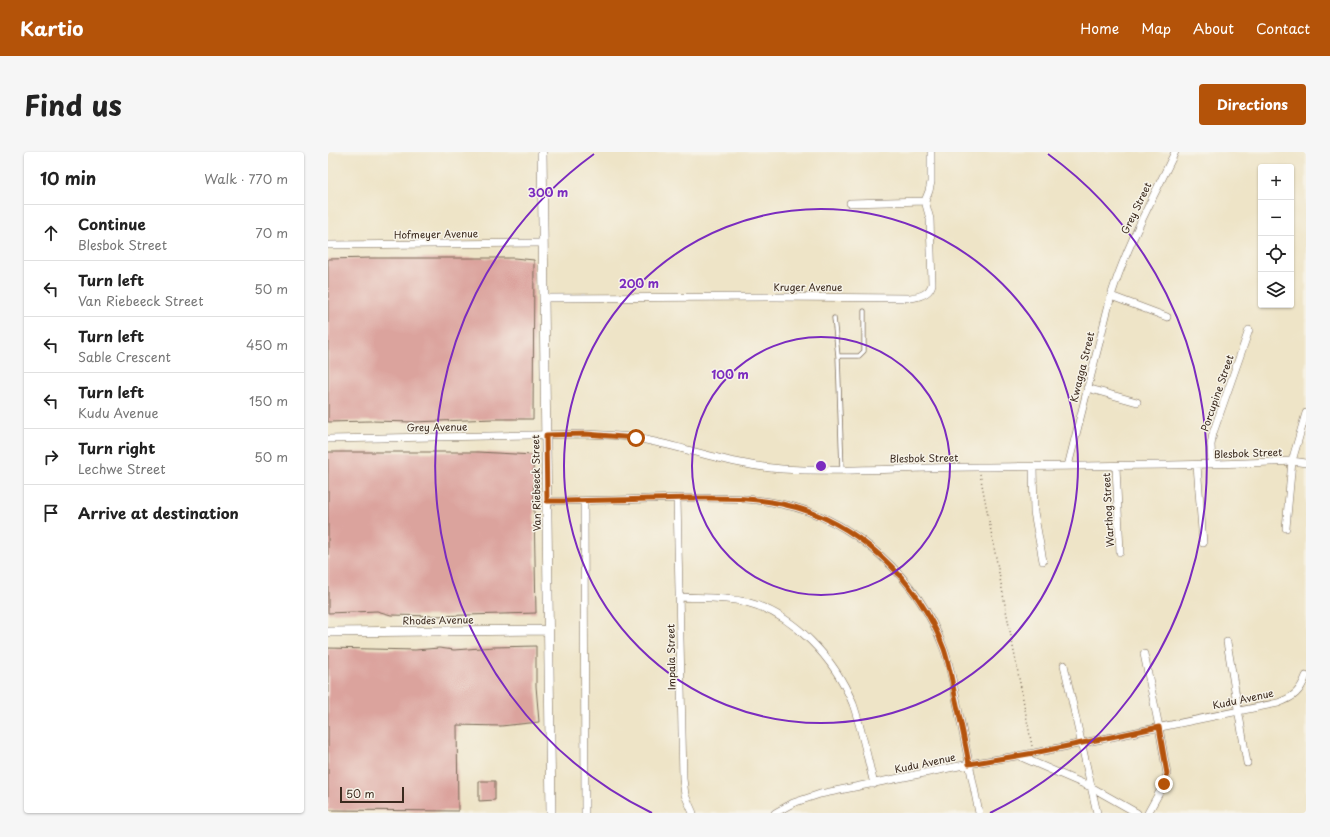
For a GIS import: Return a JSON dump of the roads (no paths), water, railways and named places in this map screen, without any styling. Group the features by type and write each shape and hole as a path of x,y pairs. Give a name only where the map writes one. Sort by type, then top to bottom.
{"street":[{"name":"Van Riebeeck Street","path":"542,152 551,813"},
{"path":"850,203 925,201 930,191 931,152"},
{"name":"Grey Street","path":"1118,273 1130,244 1175,152"},
{"name":"Kruger Avenue","path":"544,298 915,298 931,289 932,284 930,219 925,201"},
{"name":"Hofmeyer Avenue","path":"328,245 543,243"},
{"name":"Kwagga Street","path":"1068,466 1118,273"},
{"path":"1111,296 1167,317"},
{"name":"Porcupine Street","path":"1212,464 1211,445 1213,433 1249,330"},
{"path":"1087,388 1137,402"},
{"path":"1286,528 1292,461 1306,413"},
{"name":"Blesbok Street","path":"546,435 586,434 626,436 737,462 776,468 842,470 1068,466 1116,467 1292,461 1306,463"},
{"name":"Grey Avenue","path":"328,439 546,435"},
{"path":"1196,465 1203,543"},
{"path":"1033,467 1034,512 1042,561"},
{"name":"Warthog Street","path":"1116,467 1120,552"},
{"path":"547,501 677,498 753,500 790,506 818,516 842,528 866,544 885,560 904,581 921,604 944,648 979,813"},
{"name":"Impala Street","path":"677,498 684,783 687,802 693,813"},
{"path":"584,501 585,813"},
{"path":"680,597 729,599 762,606 785,618 807,637 834,669 850,698 860,726 874,784"},
{"name":"Rhodes Avenue","path":"328,632 548,630"},
{"path":"1226,642 1247,763"},
{"path":"1144,654 1167,774 1164,784 1148,813"},
{"path":"1064,665 1097,813"},
{"name":"Kudu Avenue","path":"775,813 793,803 811,796 969,764 1081,744 1278,703 1288,699 1300,690 1306,676"},
{"path":"1019,756 1091,787 1137,813"}],"lane":[{"path":"838,356 859,356 864,351 864,311"},
{"path":"834,318 838,356 842,470"}]}
